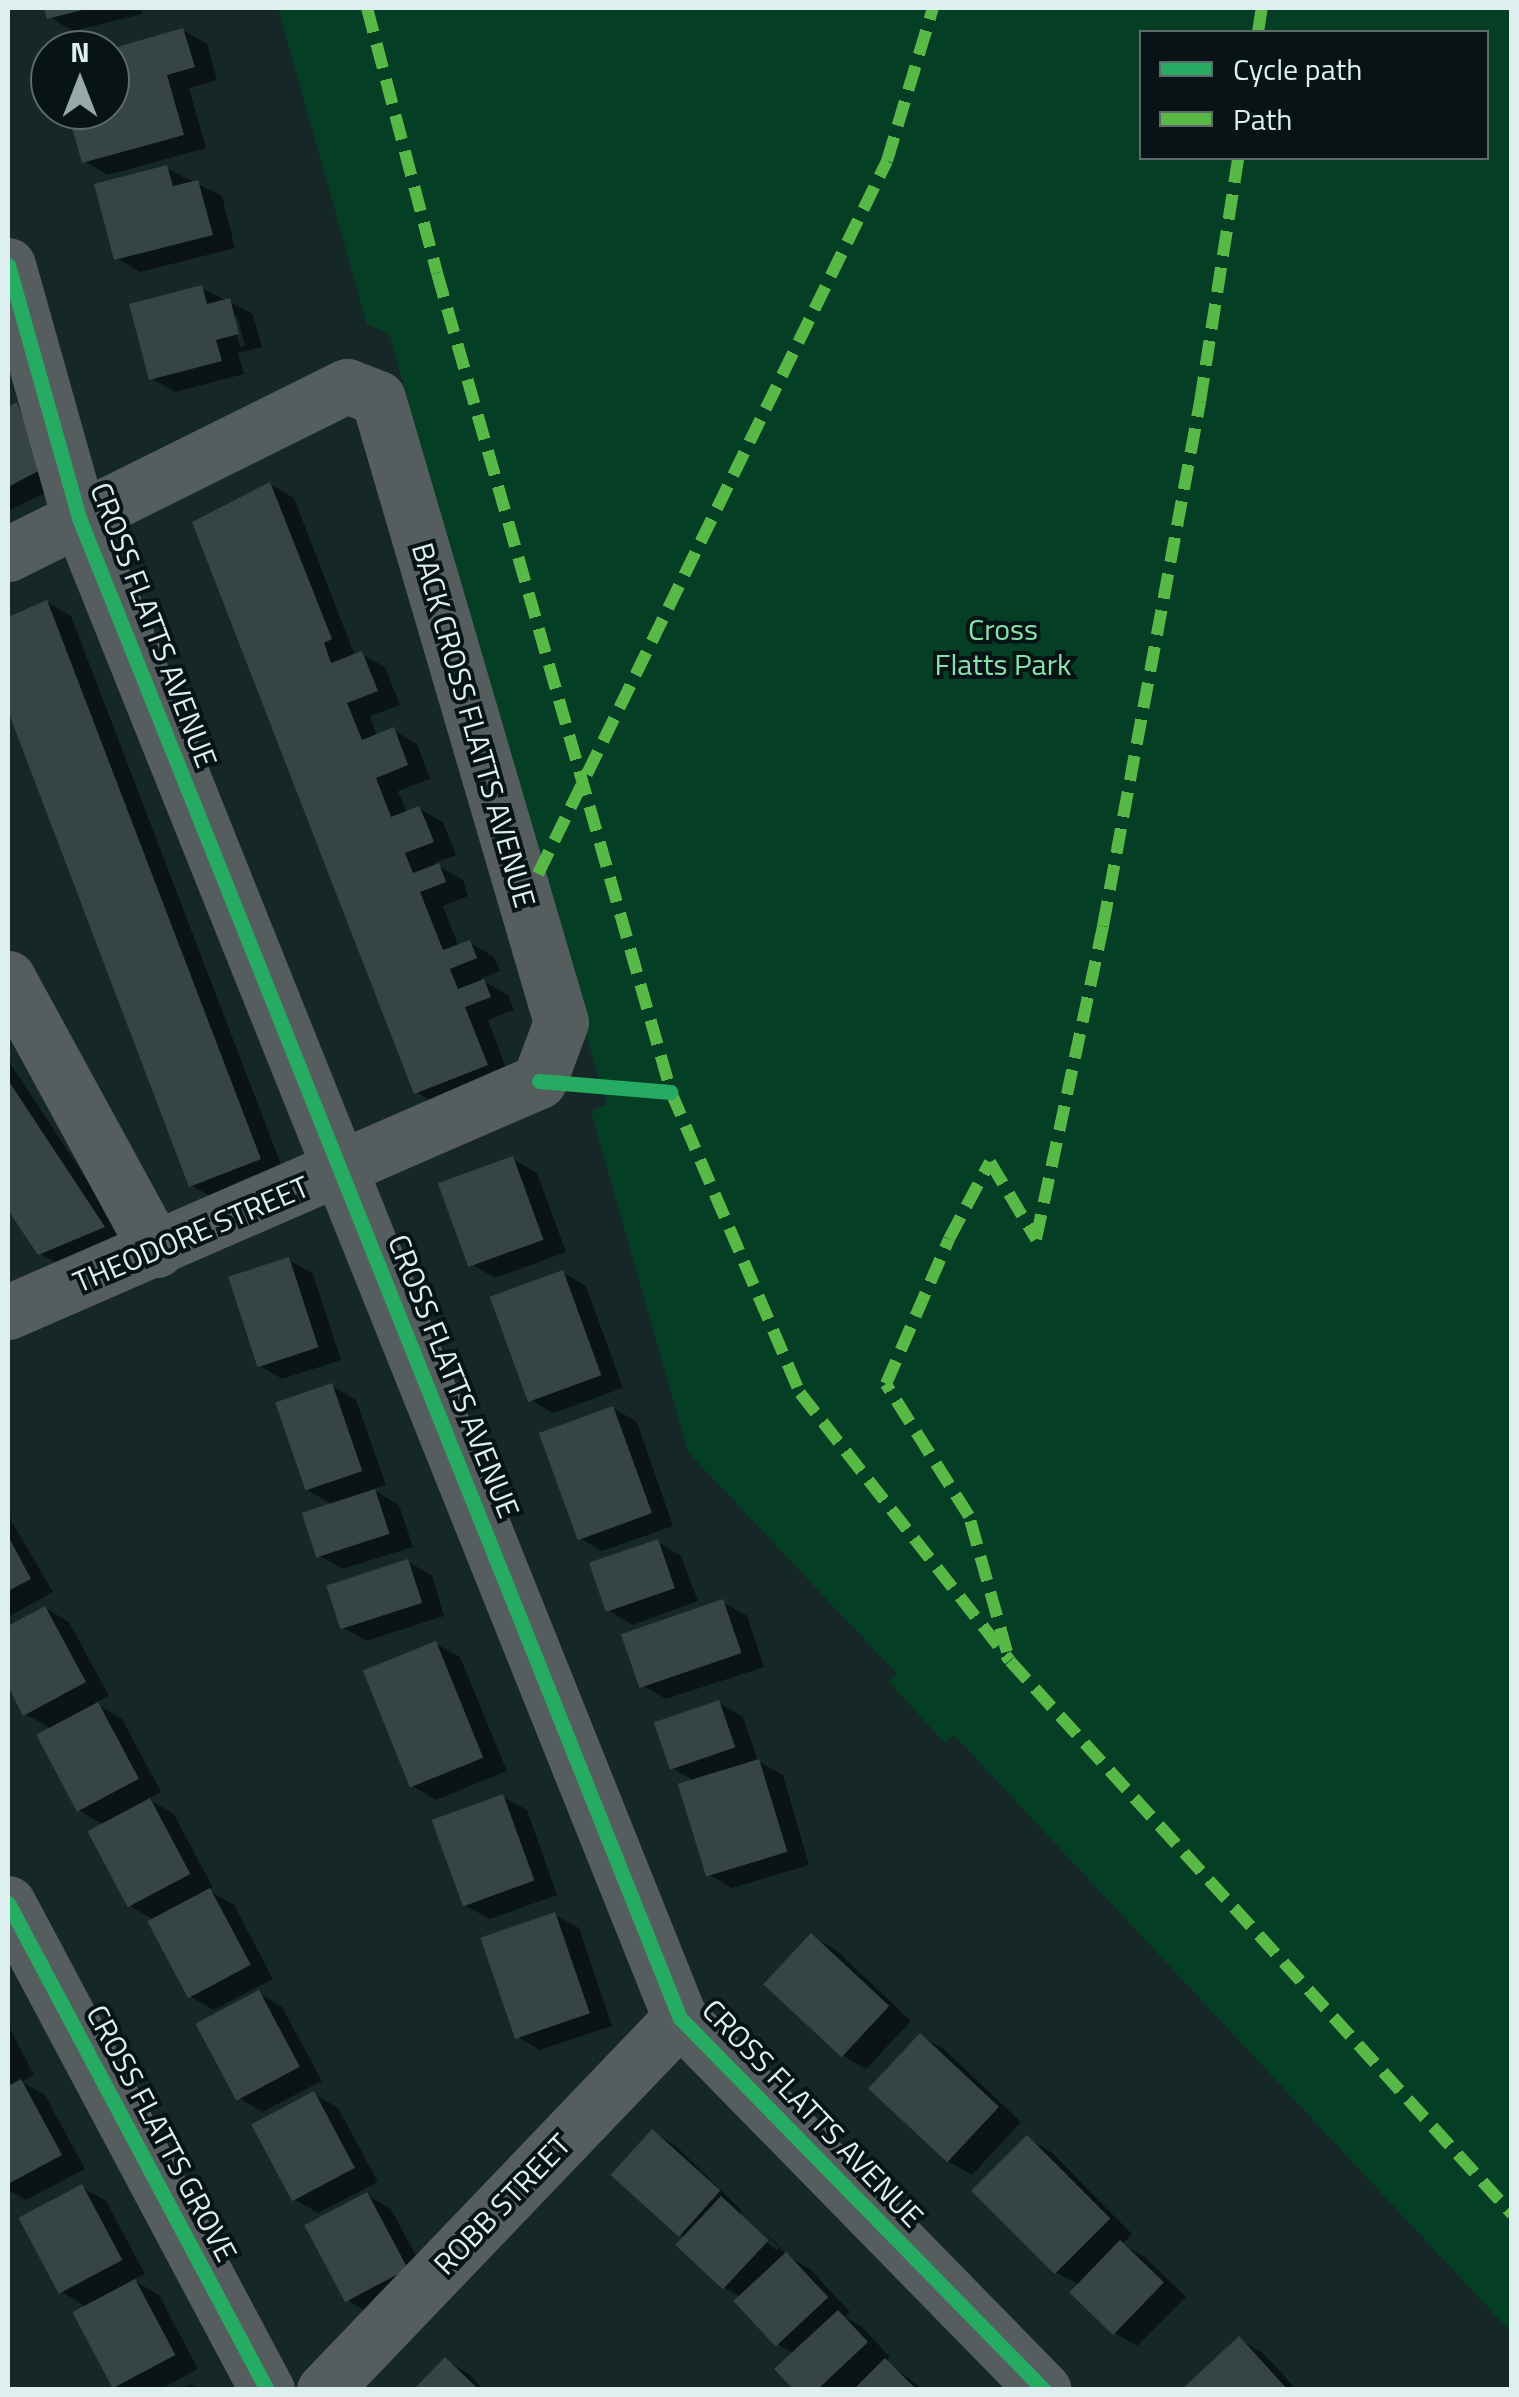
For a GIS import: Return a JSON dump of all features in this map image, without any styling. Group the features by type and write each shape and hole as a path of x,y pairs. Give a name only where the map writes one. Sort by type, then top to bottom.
{"street":[{"name":"CROSS FLATTS AVENUE","path":"11,296 79,518 680,2018 1044,2390"},
{"name":"BACK CROSS FLATTS AVENUE","path":"79,518 347,386 378,398 561,1022 539,1082"},
{"path":"8,554 79,518"},
{"path":"8,978 156,1250"},
{"name":"THEODORE STREET","path":"8,1312 539,1082"},
{"name":"CROSS FLATTS GROVE","path":"8,1903 267,2390"},
{"name":"ROBB STREET","path":"324,2390 680,2018"}],"green space":[{"name":"Cross Flatts Park","path":"278,8 1511,8 1511,2332 954,1735 945,1743 888,1681 898,1675 688,1452 591,1111 607,1104 538,874 390,335 367,324"}],"building":[{"path":"44,8 86,8 86,9 47,19"},
{"path":"183,28 195,67 167,75 184,135 82,163 73,130 130,130 130,43"},
{"path":"167,165 173,186 198,180 213,235 114,260 94,184"},
{"path":"202,285 207,304 230,298 239,334 216,340 222,361 149,380 129,304"},
{"path":"17,402 42,469 8,487 8,407"},
{"path":"270,482 332,639 324,643 331,663 362,651 378,691 347,703 362,740 394,727 408,765 376,778 391,817 419,806 434,842 405,853 413,873 439,863 446,882 420,892 443,950 470,940 477,958 450,969 458,989 484,979 491,997 465,1007 488,1065 414,1094 192,522"},
{"path":"47,600 261,1159 189,1187 8,711 8,617"},
{"path":"8,1080 105,1227 38,1255 8,1210"},
{"path":"513,1156 543,1240 468,1267 438,1183"},
{"path":"289,1257 318,1347 257,1367 228,1277"},
{"path":"563,1270 601,1375 528,1402 490,1297"},
{"path":"332,1383 362,1471 306,1490 275,1403"},
{"path":"613,1406 652,1513 578,1540 539,1433"},
{"path":"375,1489 390,1534 316,1557 302,1513"},
{"path":"8,1536 31,1579 8,1591"},
{"path":"658,1539 675,1588 606,1612 589,1563"},
{"path":"408,1559 422,1603 340,1629 326,1586"},
{"path":"723,1599 742,1653 639,1688 621,1634"},
{"path":"45,1606 86,1682 23,1716 8,1686 8,1626"},
{"path":"436,1641 483,1758 410,1787 363,1671"},
{"path":"719,1700 735,1747 670,1770 654,1722"},
{"path":"98,1702 139,1779 77,1812 36,1735"},
{"path":"759,1759 787,1852 706,1877 678,1784"},
{"path":"503,1794 534,1880 463,1906 432,1820"},
{"path":"150,1798 190,1874 128,1907 87,1831"},
{"path":"210,1888 251,1965 188,1998 147,1921"},
{"path":"555,1912 590,2013 515,2039 480,1938"},
{"path":"811,1933 889,2006 842,2057 763,1984"},
{"path":"259,1990 300,2067 236,2101 195,2024"},
{"path":"920,2033 999,2107 947,2162 868,2089"},
{"path":"21,2079 62,2155 8,2184 8,2086"},
{"path":"314,2091 355,2168 292,2201 251,2124"},
{"path":"652,2129 720,2191 679,2237 611,2175"},
{"path":"1027,2135 1110,2218 1055,2274 971,2191"},
{"path":"82,2184 122,2260 59,2294 18,2218"},
{"path":"367,2192 408,2269 345,2302 304,2225"},
{"path":"721,2196 769,2240 723,2289 675,2245"},
{"path":"1120,2240 1164,2282 1113,2335 1069,2293"},
{"path":"786,2252 828,2297 776,2346 733,2301"},
{"path":"135,2279 175,2355 113,2388 72,2312"},
{"path":"838,2310 868,2342 817,2390 794,2390 774,2369"},
{"path":"1239,2336 1288,2390 1181,2390"},
{"path":"445,2357 475,2386 479,2390 413,2390"},
{"path":"885,2358 917,2390 853,2390"}],"marked path":[{"path":"367,8 437,273 671,1092 800,1393 1010,1661 1512,2214"},
{"path":"538,874 887,161 933,8"},
{"path":"1258,30 1262,8"},
{"path":"1007,1652 969,1516 886,1384 949,1239 990,1162 1036,1239 1103,926 1200,402 1238,160"}],"cycle path":[{"path":"8,265 79,518 680,2018 1044,2390"},
{"path":"539,1081 671,1092"},
{"path":"8,1903 267,2390"}]}
